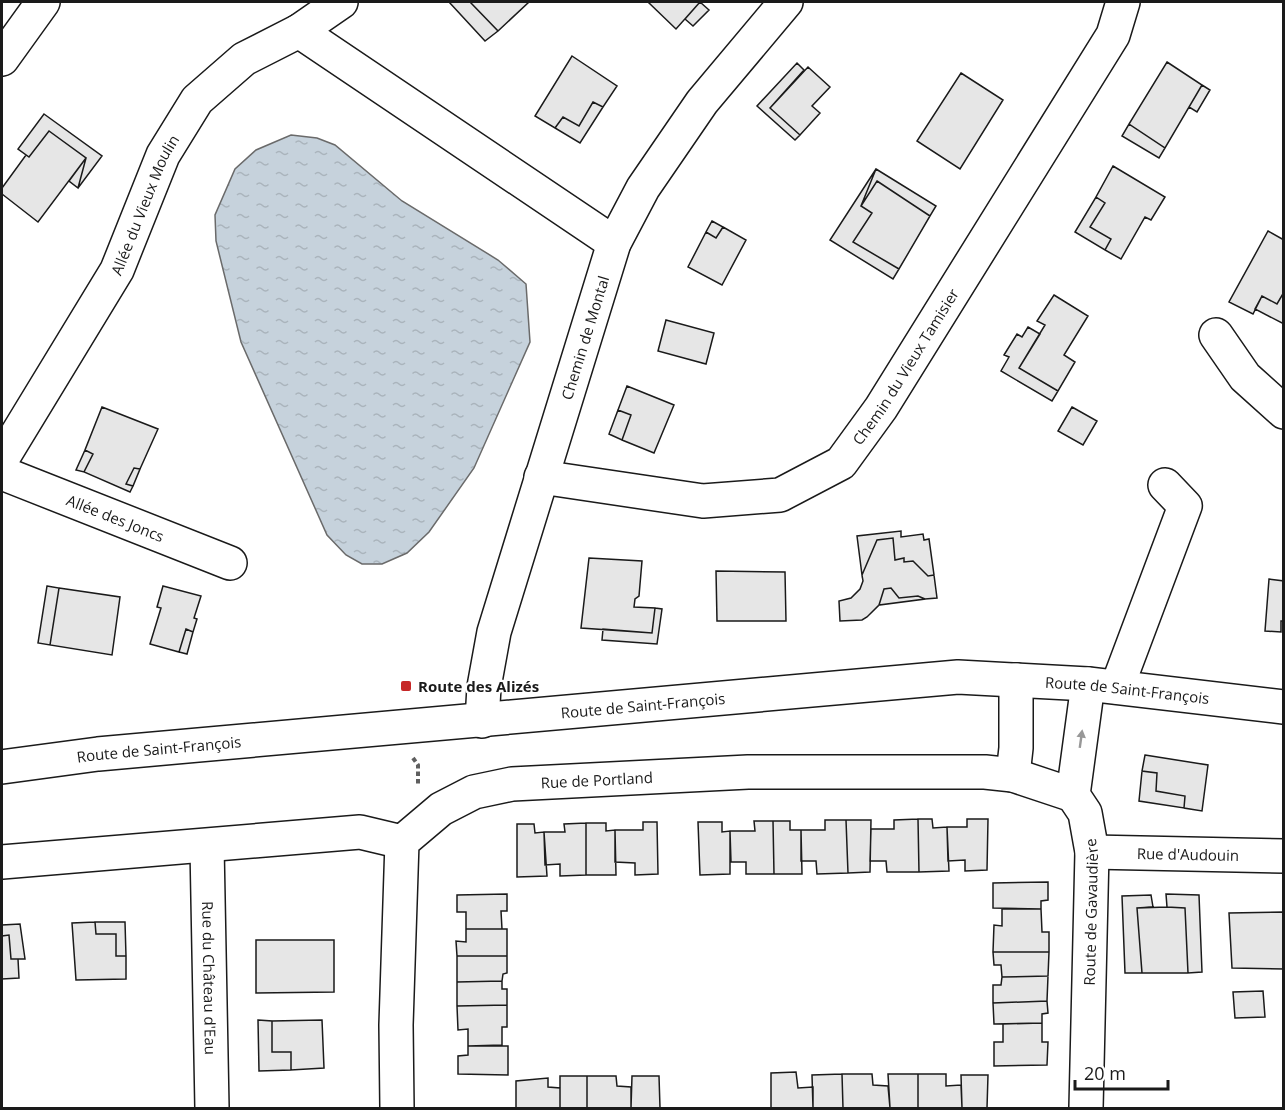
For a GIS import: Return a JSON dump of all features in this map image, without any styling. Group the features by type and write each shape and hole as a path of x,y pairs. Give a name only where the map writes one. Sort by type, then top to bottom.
{"street":[{"path":"2,59 43,2"},
{"name":"Allée du Vieux Moulin","path":"2,459 117,270 163,155 197,100 244,59 299,31 341,2"},
{"name":"Chemin de Montal","path":"482,721 484,687 494,632 614,243 643,188 702,102 786,2"},
{"name":"Chemin du Vieux Tamisier","path":"541,477 703,501 780,495 841,463 881,408 1113,34 1123,2"},
{"path":"299,31 614,243"},
{"path":"1216,335 1245,377 1284,412"},
{"name":"Allée des Joncs","path":"2,473 230,563"},
{"path":"1073,795 1103,685 1185,506 1165,485"},
{"name":"Route de Saint-François","path":"2,767 98,754 958,677 1103,685 1284,707"},
{"path":"1013,776 1016,747 1016,680"},
{"name":"Rue de Portland","path":"410,835 441,809 474,792 512,784 748,772 985,772 1013,776 1073,795"},
{"name":"Route de Gavaudière","path":"1073,795 1085,813 1092,852 1086,1108"},
{"path":"2,862 360,832 410,835 396,1025 397,1108"},
{"name":"Rue du Château d'Eau","path":"207,846 212,1108"},
{"name":"Rue d'Audouin","path":"1092,852 1284,856"}],"path":[{"path":"410,835 418,765 411,754"}],"water":[{"path":"291,135 317,138 335,145 402,201 498,260 526,284 530,342 474,468 429,532 407,553 382,564 362,564 346,555 327,535 241,342 216,241 215,215 235,169 256,150"}],"building":[{"path":"449,2 470,2 498,31 485,41"},
{"path":"470,2 529,2 498,31"},
{"path":"648,2 700,2 676,29"},
{"path":"700,2 709,10 693,26 685,19"},
{"path":"572,56 617,86 603,107 593,102 579,126 563,117 555,128 535,116"},
{"path":"1167,62 1202,85 1165,148 1129,124"},
{"path":"797,63 804,70 770,108 800,135 795,140 757,106"},
{"path":"808,67 830,87 812,106 820,113 800,135 770,108"},
{"path":"961,73 1003,100 960,169 917,141"},
{"path":"1202,85 1210,90 1197,112 1189,107"},
{"path":"593,102 603,107 580,143 555,128 563,117 579,126"},
{"path":"44,114 102,156 78,188 86,158 49,131 29,157 18,149"},
{"path":"1129,124 1165,148 1159,158 1122,136"},
{"path":"49,131 86,158 38,222 2,194 2,188 26,155 29,157"},
{"path":"86,158 78,188 69,181"},
{"path":"1113,166 1165,197 1151,220 1145,217 1121,259 1105,250 1111,239 1090,227 1105,203 1096,197"},
{"path":"876,169 936,206 930,216 877,181 861,206"},
{"path":"876,169 861,206 872,213 853,242 899,269 893,279 830,240"},
{"path":"877,181 930,216 899,269 853,242 872,213 861,206"},
{"path":"1096,197 1105,203 1090,227 1111,239 1105,250 1075,232"},
{"path":"712,221 723,227 716,238 706,232"},
{"path":"723,227 746,240 722,285 688,267 706,232 716,238"},
{"path":"1268,231 1284,240 1284,292 1277,304 1262,296 1253,314 1229,302"},
{"path":"1284,292 1284,324 1255,309 1262,296 1277,304"},
{"path":"1054,295 1088,316 1064,355 1075,362 1058,391 1019,368 1045,325 1037,321"},
{"path":"666,320 714,333 706,364 658,351"},
{"path":"1028,327 1040,334 1019,368 1058,391 1052,401 1001,371 1009,357 1004,355 1017,334 1022,337"},
{"path":"627,386 674,405 654,453 622,440 631,415 618,410"},
{"path":"102,407 158,429 140,469 134,468 126,484 133,486 130,492 84,472 93,454 85,450"},
{"path":"1072,407 1097,421 1083,445 1058,431"},
{"path":"618,410 631,415 622,440 609,434"},
{"path":"85,450 93,454 84,472 76,470"},
{"path":"134,468 140,469 133,486 126,484"},
{"path":"901,531 901,537 923,534 924,540 929,539 934,575 928,576 913,561 904,562 904,558 895,560 893,538 877,540 862,575 857,536"},
{"path":"893,538 895,560 904,558 904,562 913,561 928,576 934,575 937,598 925,599 918,596 899,598 891,588 884,589 879,605 867,617 862,620 840,621 839,601 851,598 860,589 863,581 862,575 877,540"},
{"path":"589,558 642,561 639,596 635,599 634,607 655,608 652,633 581,628"},
{"path":"716,571 785,572 786,621 717,621"},
{"path":"1269,579 1284,581 1284,621 1281,621 1281,632 1265,631"},
{"path":"47,586 59,588 50,645 38,643"},
{"path":"163,586 201,596 194,618 197,619 193,632 186,629 179,652 150,644 161,608 157,607"},
{"path":"59,588 120,597 112,655 50,645"},
{"path":"891,588 899,598 918,596 925,599 879,605 884,589"},
{"path":"655,608 662,609 657,644 602,640 603,629 652,633"},
{"path":"186,629 193,632 187,654 179,652"},
{"path":"1145,755 1208,765 1202,811 1184,808 1185,796 1156,791 1157,773 1142,771"},
{"path":"1142,771 1157,773 1156,791 1185,796 1184,808 1139,801"},
{"path":"918,819 919,872 887,872 886,861 870,861 871,829 894,829 894,820"},
{"path":"918,819 932,819 933,828 947,827 949,871 919,872"},
{"path":"967,819 988,819 987,870 965,871 965,860 948,861 947,827 967,827"},
{"path":"825,820 846,820 848,873 817,874 816,861 801,861 801,830 825,830"},
{"path":"846,820 871,820 870,872 848,873"},
{"path":"754,821 773,821 774,874 746,874 746,862 731,862 730,831 755,831"},
{"path":"773,821 790,821 790,830 801,830 802,874 774,874"},
{"path":"643,822 657,822 658,874 635,875 635,863 615,862 615,830 643,830"},
{"path":"698,822 722,822 722,832 730,831 730,874 700,875"},
{"path":"586,823 586,875 560,876 560,864 545,865 544,832 565,832 564,824"},
{"path":"586,823 606,823 606,831 615,830 616,875 586,875"},
{"path":"517,824 534,824 535,833 544,832 547,876 517,877"},
{"path":"1048,882 1048,900 1041,901 1041,909 993,908 993,883"},
{"path":"507,894 507,911 501,911 502,929 466,929 466,912 457,912 457,895"},
{"path":"1166,894 1199,895 1202,972 1188,973 1185,908 1167,907"},
{"path":"1151,895 1153,907 1137,908 1142,973 1125,973 1122,896"},
{"path":"1137,908 1185,908 1188,973 1142,973"},
{"path":"1002,909 1041,909 1042,932 1049,932 1049,952 993,952 994,925 1002,926"},
{"path":"1283,912 1284,969 1232,968 1229,913"},
{"path":"95,922 125,922 126,956 116,956 116,934 96,934"},
{"path":"95,922 96,934 116,934 116,956 126,956 126,979 76,980 72,923"},
{"path":"20,924 25,959 11,959 9,935 2,936 2,925"},
{"path":"466,929 507,929 507,956 457,956 456,941 466,942"},
{"path":"9,935 11,959 18,959 19,978 2,979 2,936"},
{"path":"256,940 334,940 334,992 256,993"},
{"path":"993,952 1049,952 1048,976 1002,977 1001,965 994,965"},
{"path":"457,956 507,956 507,973 503,974 502,981 457,982"},
{"path":"1048,976 1047,1001 993,1003 993,985 1001,985 1002,977"},
{"path":"502,981 502,989 507,989 507,1005 457,1006 457,982"},
{"path":"1263,991 1265,1017 1235,1018 1233,992"},
{"path":"1047,1001 1048,1013 1042,1014 1042,1023 994,1024 993,1003"},
{"path":"507,1005 507,1027 502,1027 502,1045 468,1046 468,1029 458,1030 457,1006"},
{"path":"258,1020 272,1021 272,1052 291,1052 291,1070 259,1071"},
{"path":"322,1020 324,1068 291,1070 291,1052 272,1052 272,1021"},
{"path":"1042,1023 1042,1042 1048,1042 1047,1065 994,1066 994,1042 1003,1042 1003,1024"},
{"path":"468,1046 508,1046 508,1075 458,1074 458,1056 468,1055"},
{"path":"796,1072 798,1088 813,1087 813,1108 771,1108 771,1073"},
{"path":"842,1074 872,1074 873,1085 888,1086 890,1108 843,1108"},
{"path":"842,1074 843,1108 813,1108 812,1075"},
{"path":"888,1074 918,1074 918,1108 890,1108"},
{"path":"918,1074 946,1074 946,1086 961,1085 962,1108 918,1108"},
{"path":"961,1075 988,1075 987,1108 962,1108"},
{"path":"560,1076 587,1076 587,1108 560,1108"},
{"path":"587,1076 616,1076 617,1086 631,1087 631,1108 587,1108"},
{"path":"632,1076 659,1076 660,1108 631,1108"},
{"path":"548,1078 548,1087 560,1088 560,1108 516,1108 516,1081"}],"place":[{"name":"Route des Alizés","path":"406,686"}]}
